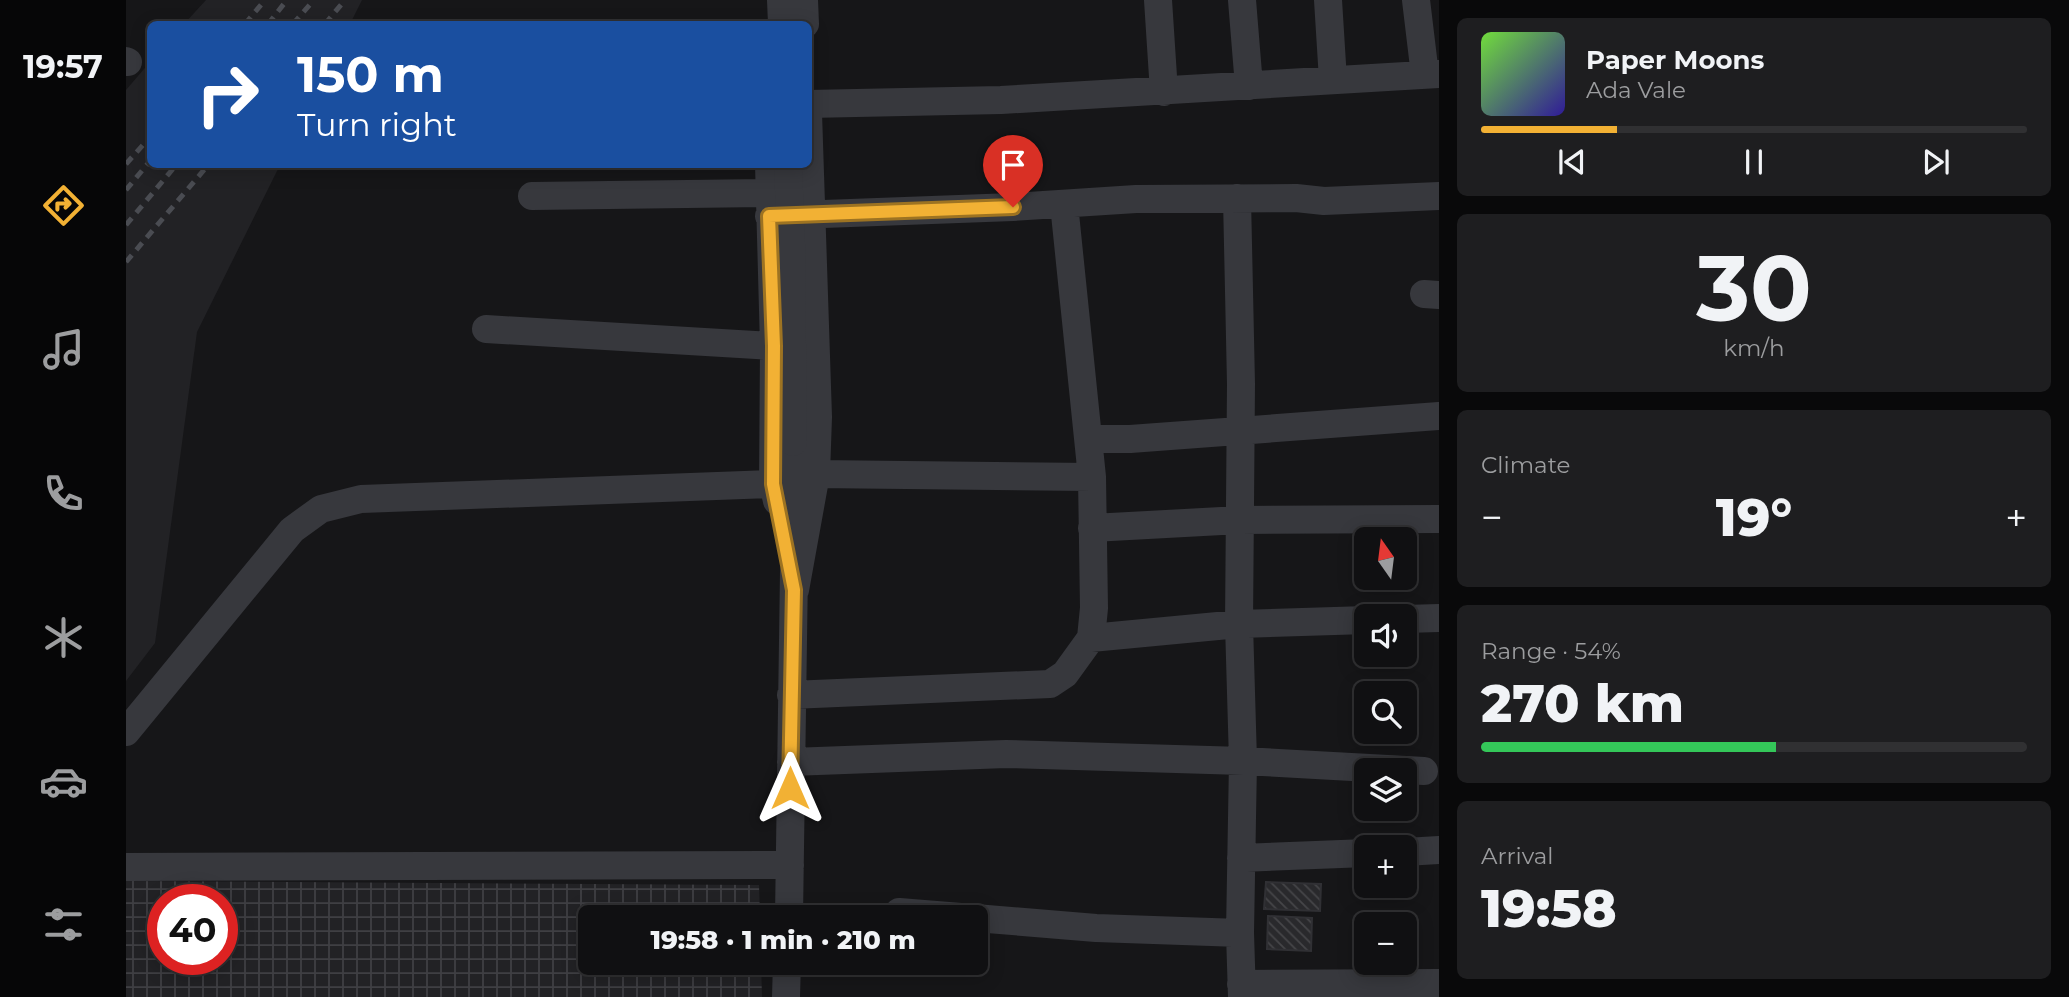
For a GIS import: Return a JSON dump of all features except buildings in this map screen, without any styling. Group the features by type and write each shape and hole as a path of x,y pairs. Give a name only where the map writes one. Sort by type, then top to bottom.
{"street":[{"path":"763,0 764,21"},
{"path":"781,0 782,21"},
{"path":"804,0 805,21"},
{"path":"1158,0 1164,92"},
{"path":"1242,0 1249,86"},
{"path":"1328,0 1334,80"},
{"path":"812,104 1001,100 1432,74 1416,0"},
{"path":"769,168 774,346 773,484 794,590"},
{"path":"788,168 794,590 789,905"},
{"path":"794,590 816,474 818,417 810,168"},
{"path":"532,197 769,204 812,214 1136,200 1296,198 1324,201 1439,196"},
{"path":"1237,198 1241,384 1239,624 1243,761 1241,991 1439,983"},
{"path":"791,695 1050,684 1065,674 1091,638 1094,608 1092,477 1064,204"},
{"path":"486,329 774,346"},
{"path":"1089,439 1130,439 1439,416"},
{"path":"816,474 1092,477"},
{"path":"126,732 292,530 321,509 361,499 773,484"},
{"path":"1092,528 1240,520 1439,519"},
{"path":"1417,619 1439,618"},
{"path":"1091,638 1239,624 1354,620"},
{"path":"790,762 1006,754 1243,761 1424,771"},
{"path":"1417,851 1439,850"},
{"path":"1241,858 1354,854"},
{"path":"126,867 790,865"},
{"path":"988,919 1096,928 1240,933"},
{"path":"786,997 787,975"}],"shaded area":[{"path":"206,0 362,0 352,21 187,21"},
{"path":"147,66 147,168 279,168 197,332 155,643 126,681 126,90"},
{"path":"126,881 759,885 760,905 578,905 578,975 761,975 762,997 126,997"}],"railway":[{"path":"248,21 265,0"},
{"path":"270,21 287,0"},
{"path":"296,21 314,0"},
{"path":"328,21 345,0"},
{"path":"126,164 147,140"},
{"path":"126,190 147,165"},
{"path":"126,225 174,168"},
{"path":"126,262 206,168"}],"route":[{"path":"790,788 794,590 773,484 774,346 769,216 1013,207"}]}
